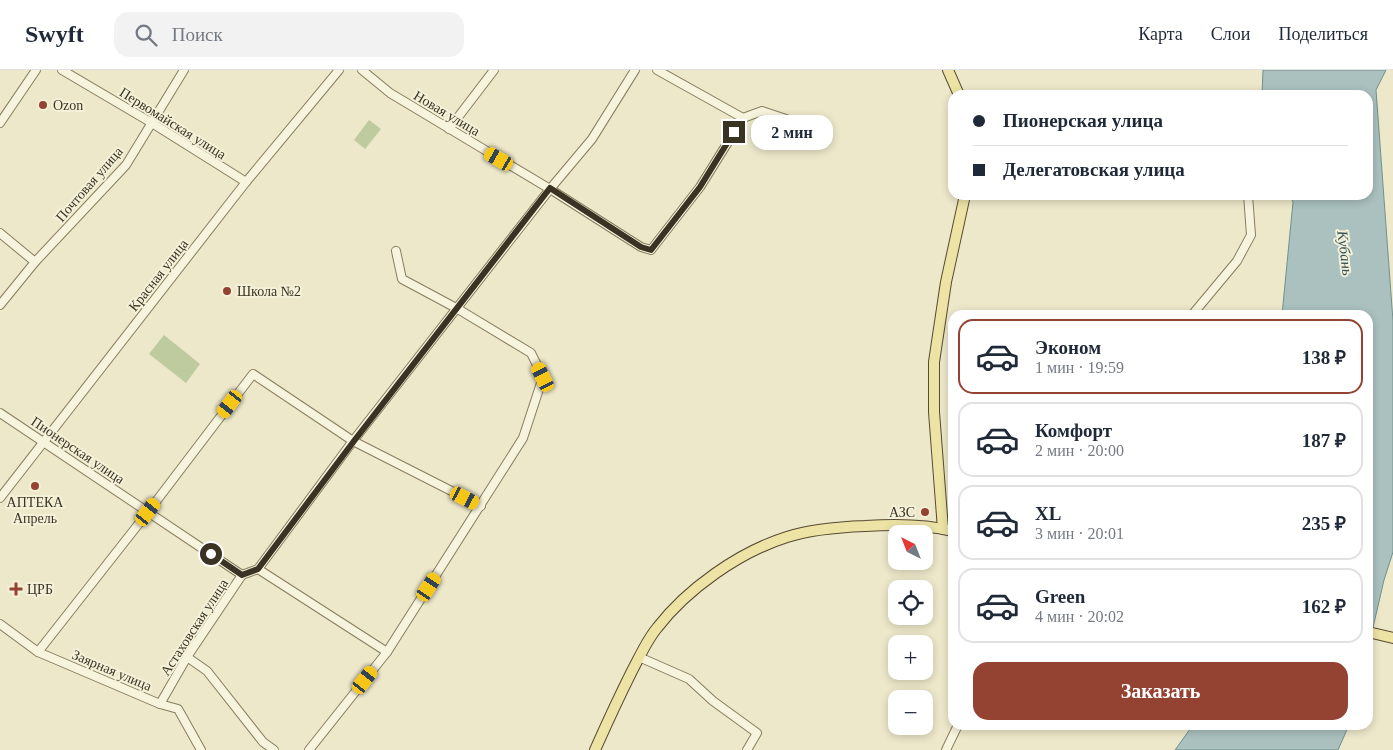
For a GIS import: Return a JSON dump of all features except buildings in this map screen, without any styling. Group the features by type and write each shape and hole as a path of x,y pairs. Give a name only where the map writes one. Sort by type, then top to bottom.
{"main road":[{"path":"948,70 957,90"},
{"path":"595,750 656,628 694,590 726,567 763,546 786,537 818,530 891,524 948,530 934,412 934,362 946,282 964,200"},
{"path":"1373,633 1392,638"}],"street":[{"path":"0,123 36,70"},
{"name":"Первомайская улица","path":"62,70 152,123 246,182"},
{"name":"Почтовая улица","path":"0,305 35,262 126,165 184,70"},
{"name":"Красная улица","path":"0,498 246,182 339,70"},
{"name":"Новая улица","path":"362,70 390,93 550,188 641,247 651,250 700,187 743,118"},
{"path":"448,129 494,70"},
{"path":"388,652 258,569 354,441 550,188 592,139 635,70"},
{"path":"657,70 743,118 762,110 813,128"},
{"path":"1196,310 1236,261 1251,235 1248,200"},
{"path":"0,233 35,262"},
{"path":"309,750 388,652 524,438 543,377 531,353 458,309 402,279 396,251"},
{"path":"38,652 254,374 354,441 481,506"},
{"name":"Пионерская улица","path":"0,413 242,575"},
{"name":"Астаховская улица","path":"160,704 187,657 242,575 258,569"},
{"name":"Заярная улица","path":"0,624 38,652 160,704 178,709 201,750"},
{"path":"187,657 207,671 263,742 274,750"},
{"path":"640,657 689,679 713,701 757,733 747,750"},
{"path":"946,750 956,730"}],"green space":[{"path":"369,120 381,129 365,149 354,140"},
{"path":"164,335 200,364 186,383 149,354"}],"water":[{"name":"Кубань","path":"1263,70 1386,70 1376,90 1393,321 1393,552 1384,580 1373,627 1373,310 1282,310 1292,200 1373,200 1373,90 1262,90"},
{"path":"1189,730 1347,730 1338,750 1175,750"}],"place":[{"name":"Ozon","path":"43,105"},
{"name":"Школа №2","path":"227,291"},
{"name":"АПТЕКА Апрель","path":"35,486"},
{"name":"АЗС","path":"925,512"},
{"name":"ЦРБ","path":"16,589"}],"route":[{"path":"211,554 242,575 258,569 354,441 550,188 641,247 651,250 700,187 734,132"}]}
